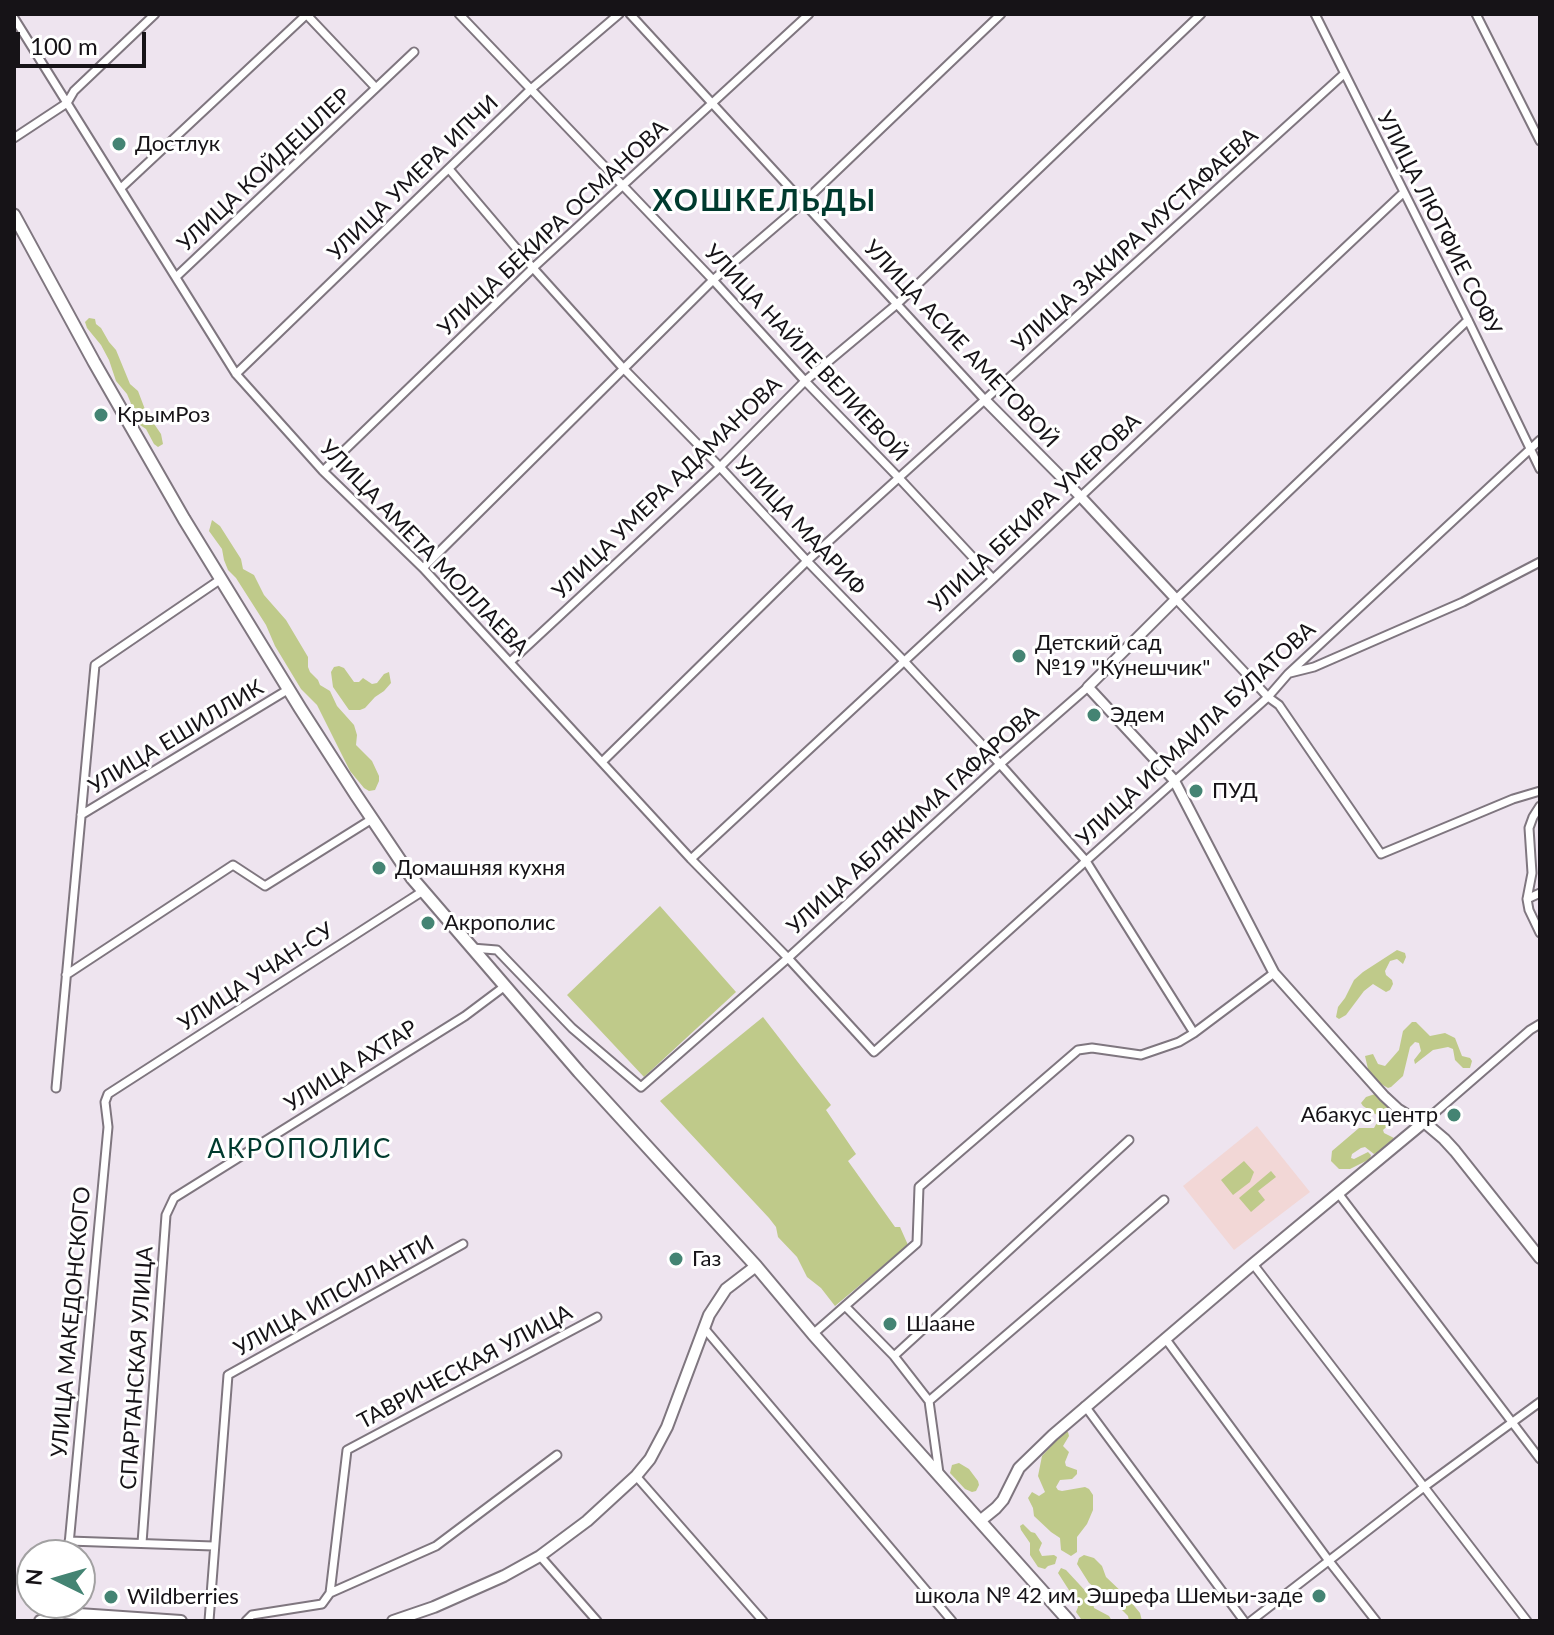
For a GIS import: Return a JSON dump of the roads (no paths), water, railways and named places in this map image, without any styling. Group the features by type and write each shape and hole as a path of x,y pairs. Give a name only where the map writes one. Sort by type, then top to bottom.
{"main road":[{"path":"14,215 122,413 221,579 412,878 579,1072 756,1266 1069,1621"},
{"path":"980,1521 1003,1500 1027,1458 1165,1338 1424,1122 1455,1151 1540,1258"},
{"path":"393,1621 434,1607 504,1576 540,1556 587,1521 636,1476 650,1459 667,1427 709,1315 726,1289 756,1266"},
{"path":"96,1612 181,1621"}],"street":[{"path":"14,138 67,103 74,91 155,14"},
{"path":"121,188 306,14"},
{"name":"УЛИЦА КОЙДЕШЛЕР","path":"306,14 376,88"},
{"name":"УЛИЦА НАЙЛЕ ВЕЛИЕВОЙ","path":"459,14 993,579"},
{"name":"УЛИЦА УМЕРА ИПЧИ","path":"236,374 531,89 619,14"},
{"name":"УЛИЦА АСИЕ АМЕТОВОЙ","path":"630,14 985,400 1279,705 1381,854 1513,799 1540,791"},
{"name":"УЛИЦА БЕКИРА ОСМАНОВА","path":"323,471 533,268 809,14"},
{"path":"423,568 713,280 804,202 1001,14"},
{"name":"УЛИЦА УМЕРА АДАМАНОВА","path":"510,662 720,467 805,381 897,304 1201,14"},
{"name":"УЛИЦА ЛЮТФИЕ СОФУ","path":"1315,14 1540,469"},
{"path":"1476,14 1540,141"},
{"name":"УЛИЦА АМЕТА МОЛЛАЕВА","path":"14,18 236,374 323,471 423,568 874,1052"},
{"name":"УЛИЦА КОЙДЕШЛЕР","path":"176,277 414,52"},
{"name":"УЛИЦА ЗАКИРА МУСТАФАЕВА","path":"602,762 807,561 1344,74"},
{"name":"УЛИЦА МААРИФ","path":"449,169 623,368 903,660 1086,861 1194,1033"},
{"name":"УЛИЦА БЕКИРА УМЕРОВА","path":"691,859 1403,193"},
{"name":"УЛИЦА АБЛЯКИМА ГАФАРОВА","path":"472,948 497,950 572,1028 641,1087 1088,687 1468,320"},
{"name":"УЛИЦА ИСМАИЛА БУЛАТОВА","path":"874,1052 1268,697 1288,674 1540,440"},
{"path":"1288,674 1314,667 1463,602 1540,562"},
{"path":"56,1088 95,665 221,579"},
{"path":"1088,687 1174,780 1274,973 1398,1109 1424,1122 1540,1024"},
{"name":"УЛИЦА ЕШИЛЛИК","path":"81,815 289,689"},
{"path":"1540,806 1529,828 1532,873 1527,899 1540,933"},
{"path":"66,975 233,865 265,886 372,819"},
{"name":"УЛИЦА УЧАН-СУ","path":"108,1094 423,891"},
{"path":"1527,899 1540,893"},
{"path":"813,1334 917,1243 919,1187 1078,1050 1092,1048 1141,1055 1179,1042 1274,973"},
{"name":"УЛИЦА АХТАР","path":"174,1198 465,1016 505,986"},
{"name":"УЛИЦА МАКЕДОНСКОГО","path":"69,1539 108,1127 105,1102 108,1094"},
{"path":"894,1356 1129,1140"},
{"path":"1338,1193 1540,1459"},
{"name":"СПАРТАНСКАЯ УЛИЦА","path":"142,1543 166,1215 174,1198"},
{"path":"929,1401 1164,1200"},
{"name":"УЛИЦА ИПСИЛАНТИ","path":"209,1621 228,1375 463,1244"},
{"path":"1253,1264 1527,1621"},
{"path":"845,1306 894,1356 929,1401 939,1474"},
{"name":"ТАВРИЧЕСКАЯ УЛИЦА","path":"330,1593 347,1450 597,1317"},
{"path":"704,1328 952,1621"},
{"path":"1165,1338 1376,1621"},
{"path":"1251,1621 1540,1402"},
{"path":"1085,1406 1244,1621"},
{"path":"246,1621 252,1615 322,1604 330,1593 436,1546 557,1455"},
{"path":"636,1476 763,1621"},
{"path":"96,1542 213,1546"},
{"path":"540,1556 597,1621"}],"place":[{"name":"Достлук","path":"119,144"},
{"name":"КрымРоз","path":"101,415"},
{"name":"Детский сад №19 \"Кунешчик\"","path":"1019,656"},
{"name":"Эдем","path":"1094,715"},
{"name":"ПУД","path":"1196,791"},
{"name":"Домашняя кухня","path":"379,868"},
{"name":"Акрополис","path":"428,923"},
{"name":"Абакус центр","path":"1454,1115"},
{"name":"Газ","path":"676,1259"},
{"name":"Шаане","path":"890,1324"},
{"name":"школа № 42 им. Эшрефа Шемьи-заде","path":"1319,1596"},
{"name":"Wildberries","path":"111,1597"}],"district":[{"name":"ХОШКЕЛЬДЫ","path":"765,201"},
{"name":"АКРОПОЛИС","path":"300,1150"}]}
